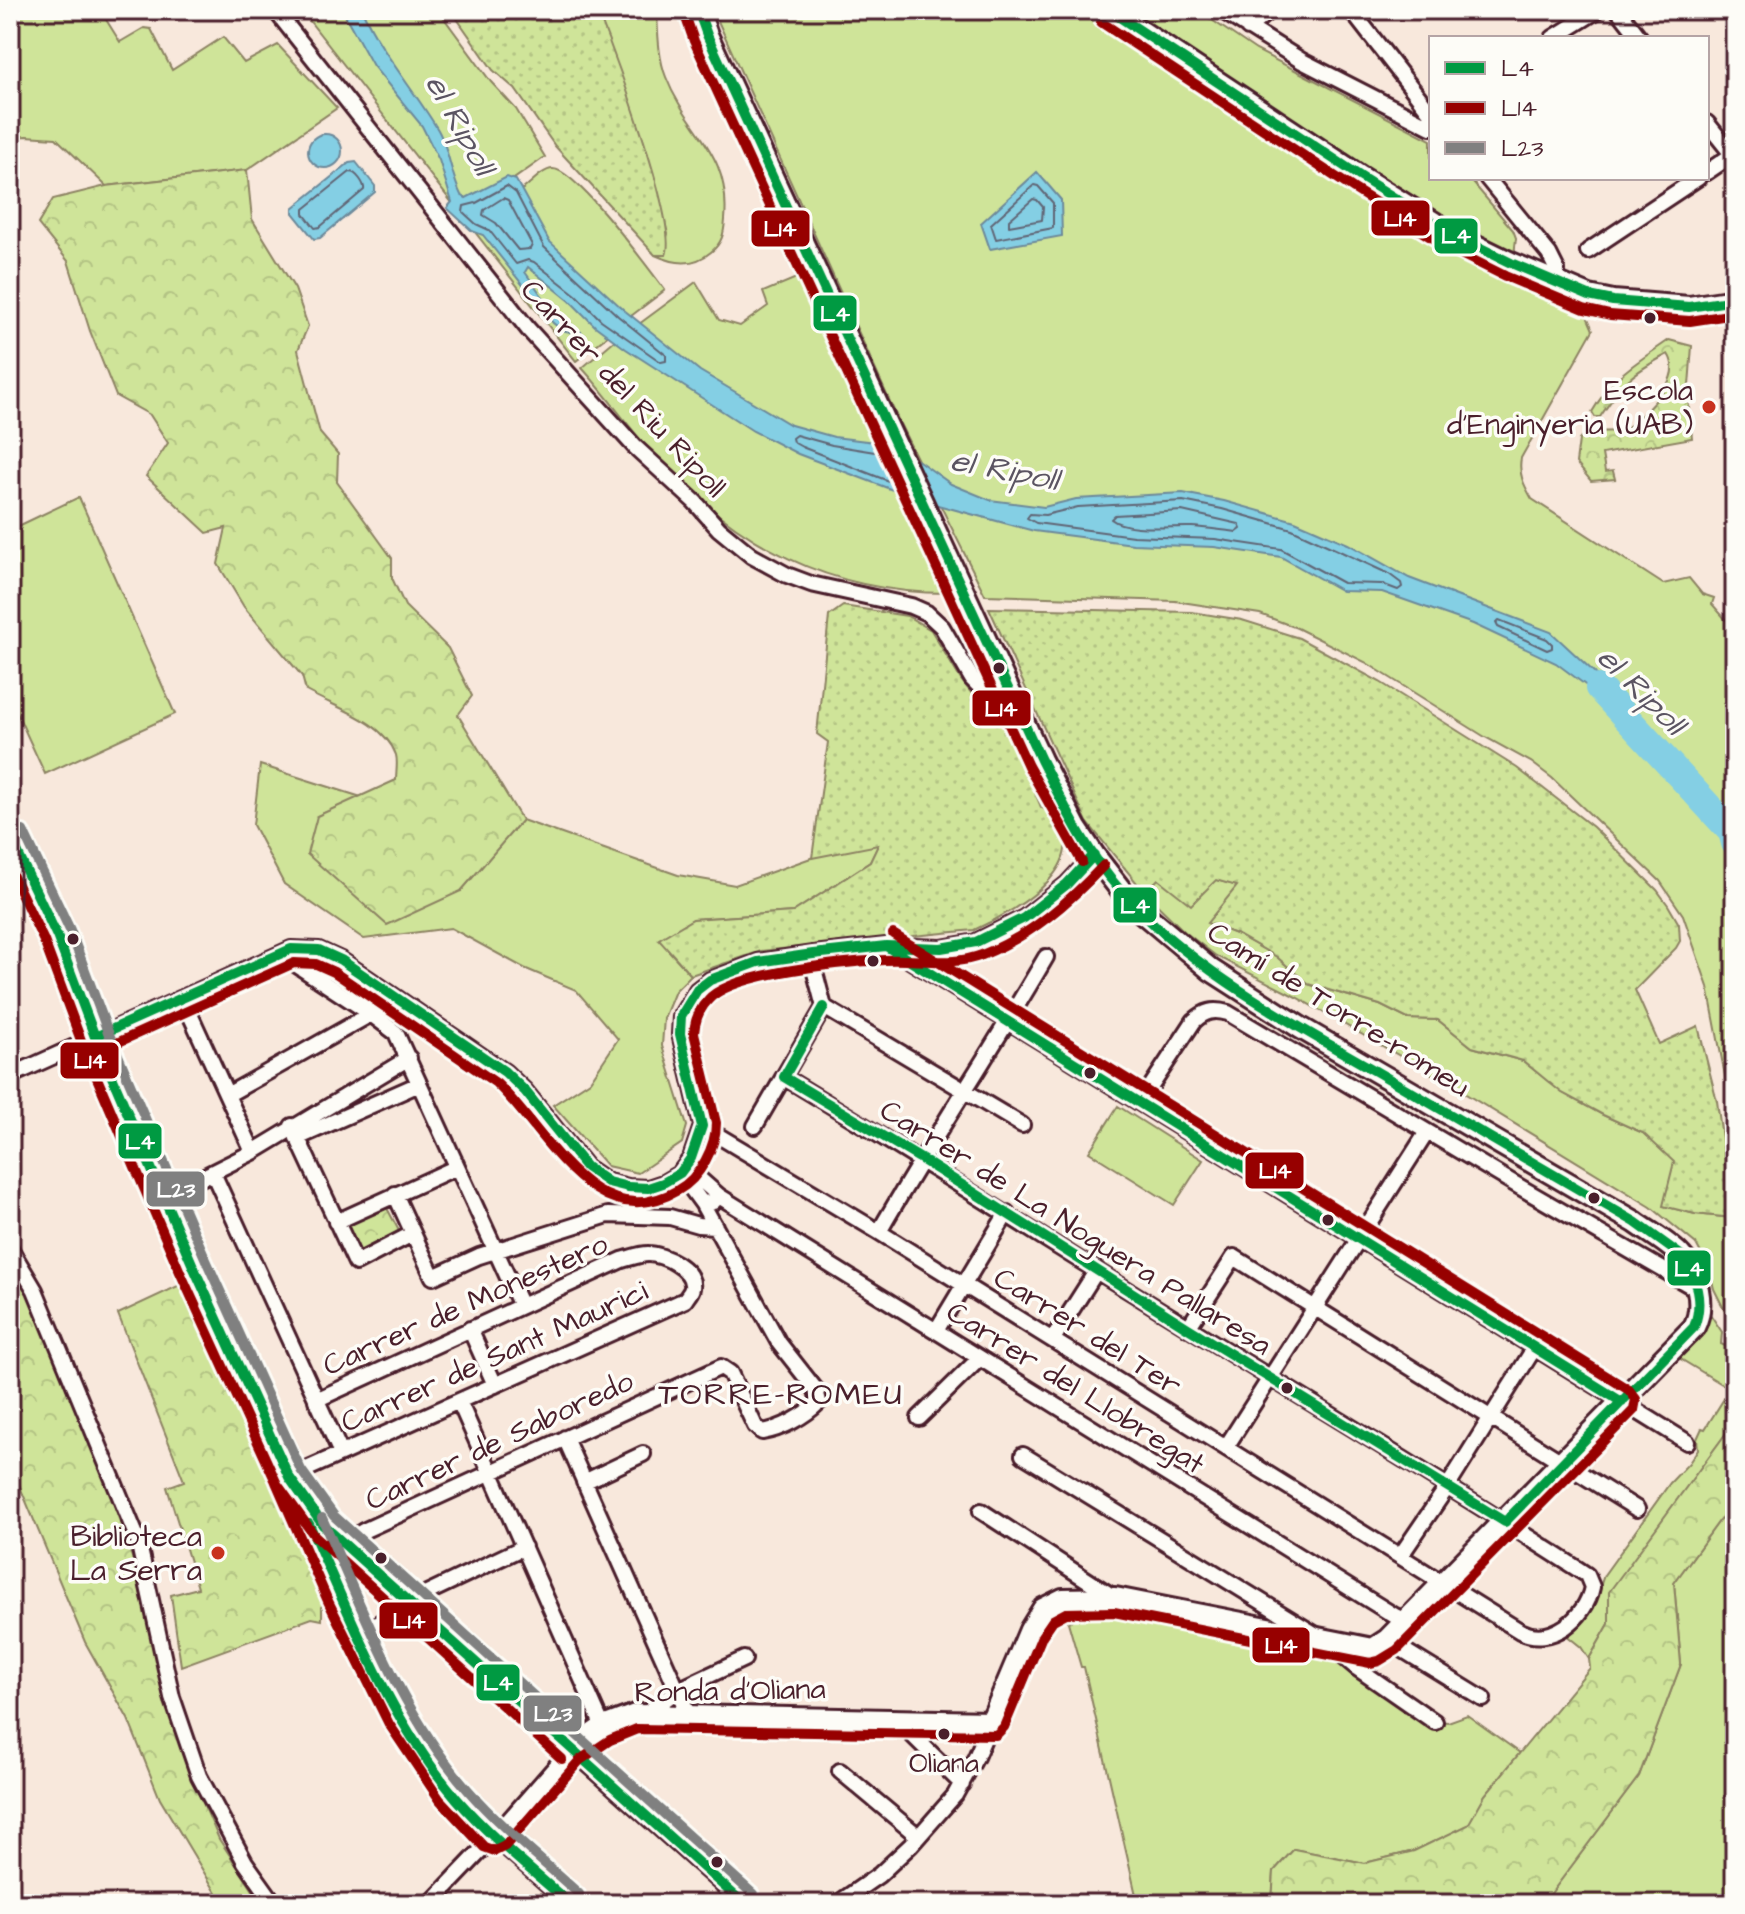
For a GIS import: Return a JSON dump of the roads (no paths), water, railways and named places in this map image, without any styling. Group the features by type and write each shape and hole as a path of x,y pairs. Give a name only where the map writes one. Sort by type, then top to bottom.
{"street":[{"name":"Carrer del Riu Ripoll","path":"275,10 513,311 635,447 695,502 719,529 752,556 787,575 826,588 911,606 927,613 942,627 972,679 980,687 995,689 1006,684"},
{"name":"Camí de Torre-romeu","path":"698,10 1041,760 1094,855 1131,903 1211,970 1301,1028 1648,1231 1682,1256 1698,1290"},
{"path":"1109,10 1452,234 1556,283 1589,296 1613,301 1689,307 1735,300"},
{"path":"1221,10 1314,67 1429,126"},
{"path":"1248,28 1270,10"},
{"path":"1351,10 1429,110"},
{"path":"1556,36 1598,10"},
{"path":"1618,10 1638,36"},
{"path":"1383,101 1398,97 1409,84"},
{"path":"1709,125 1734,155 1709,171"},
{"path":"1489,180 1549,254 1557,270 1556,283"},
{"path":"1588,251 1695,180"},
{"path":"10,837 57,936 95,1037 163,1197 381,1683 410,1736 456,1798 494,1837 570,1904"},
{"path":"10,1076 291,949 305,948 330,953 495,1065 525,1091 586,1167 608,1182 648,1188 663,1183 682,1169 697,1144 702,1126 680,1034 681,1016 687,1004 710,980 758,962 813,954 886,946 941,948 976,942 1024,918 1067,884 1094,855"},
{"path":"886,946 1687,1442"},
{"path":"280,954 396,1033 521,1306"},
{"path":"813,954 824,1007 1022,1125"},
{"path":"879,1232 1046,957"},
{"path":"183,999 253,1152"},
{"path":"755,1126 824,1007"},
{"path":"837,1904 879,1875 918,1836 962,1784 986,1722 1043,1609 1063,1599 1115,1598 1373,1649 1387,1640 1505,1522 1694,1327 1699,1315 1698,1290 1228,1013 1215,1009 1203,1013 1194,1021 1140,1103"},
{"path":"227,1095 371,1014"},
{"path":"294,1132 409,1058"},
{"name":"Carrer de La Noguera Pallaresa","path":"784,1077 1448,1486 1591,1580 1588,1602 1573,1621"},
{"path":"163,1197 294,1132 419,1084"},
{"name":"Carrer del Ter","path":"702,1126 1053,1339 1520,1631 1533,1637 1547,1636 1573,1621"},
{"path":"294,1132 356,1263 412,1234"},
{"path":"1226,1447 1427,1132"},
{"path":"336,1222 457,1167"},
{"path":"682,1169 715,1226"},
{"name":"Carrer del Llobregat","path":"682,1169 719,1196 1406,1620"},
{"path":"213,1173 341,1453"},
{"path":"395,1194 433,1277 479,1256 608,1215 670,1217 715,1226"},
{"path":"702,1203 713,1202 719,1196"},
{"path":"936,1331 1007,1213"},
{"name":"Carrer de Saboredo","path":"327,1568 363,1531 721,1367 730,1373 755,1426 762,1432 810,1411 819,1402 816,1390 779,1343 715,1226"},
{"path":"1636,1254 1648,1231"},
{"path":"10,1248 35,1290 138,1540 172,1697 199,1776 245,1862 275,1904"},
{"name":"Carrer de Monestero","path":"316,1400 634,1257 646,1254 667,1257 680,1266"},
{"path":"1188,1328 1234,1257 1637,1509"},
{"name":"Carrer de Sant Maurici","path":"289,1477 685,1300 692,1289 690,1279 680,1266"},
{"path":"1053,1339 1097,1270"},
{"path":"470,1329 495,1385"},
{"path":"1401,1555 1535,1347"},
{"path":"919,1418 980,1358"},
{"path":"459,1401 603,1727"},
{"path":"565,1438 689,1716"},
{"path":"584,1482 643,1454"},
{"path":"1023,1455 1321,1638 1357,1668 1435,1722"},
{"path":"289,1477 323,1525 744,1904"},
{"path":"981,1511 1115,1598"},
{"path":"360,1637 410,1601 524,1547"},
{"path":"1387,1640 1483,1699"},
{"path":"644,1715 678,1690 744,1659"},
{"name":"Ronda d'Oliana","path":"571,1749 603,1727 635,1715 986,1722"},
{"path":"897,1720 962,1784"},
{"path":"430,1904 571,1749"},
{"path":"840,1771 918,1836"}],"water":[{"path":"342,10 362,10 378,40 440,133 461,195 466,198 507,177 516,180 549,241 624,310 700,371 791,425 834,437 883,443 919,461 951,484 990,500 1044,507 1076,499 1183,493 1295,521 1348,544 1409,578 1551,632 1595,673 1624,714 1556,663 1473,624 1382,592 1342,591 1281,557 1214,547 1133,544 1034,531 919,500 798,454 753,431 626,349 528,267 525,272 550,307 586,336 562,330 553,323 483,235 472,231 447,208 452,202 439,160 422,126 373,66"},
{"path":"325,134 337,139 342,151 337,163 325,168 313,163 308,151 313,139"},
{"path":"356,162 375,186 375,192 320,238 314,239 293,213 293,208 349,163"},
{"path":"1037,172 1061,200 1062,236 990,249 981,223"}],"waterway":[{"name":"el Ripoll","path":"1599,688 1732,832 1735,843"}],"place":[{"name":"Escola d'Enginyeria (UAB)","path":"1709,407"},
{"name":"Biblioteca La Serra","path":"218,1553"},
{"name":"Oliana","path":"944,1734"}],"district":[{"name":"TORRE-ROMEU","path":"781,1393"}]}
